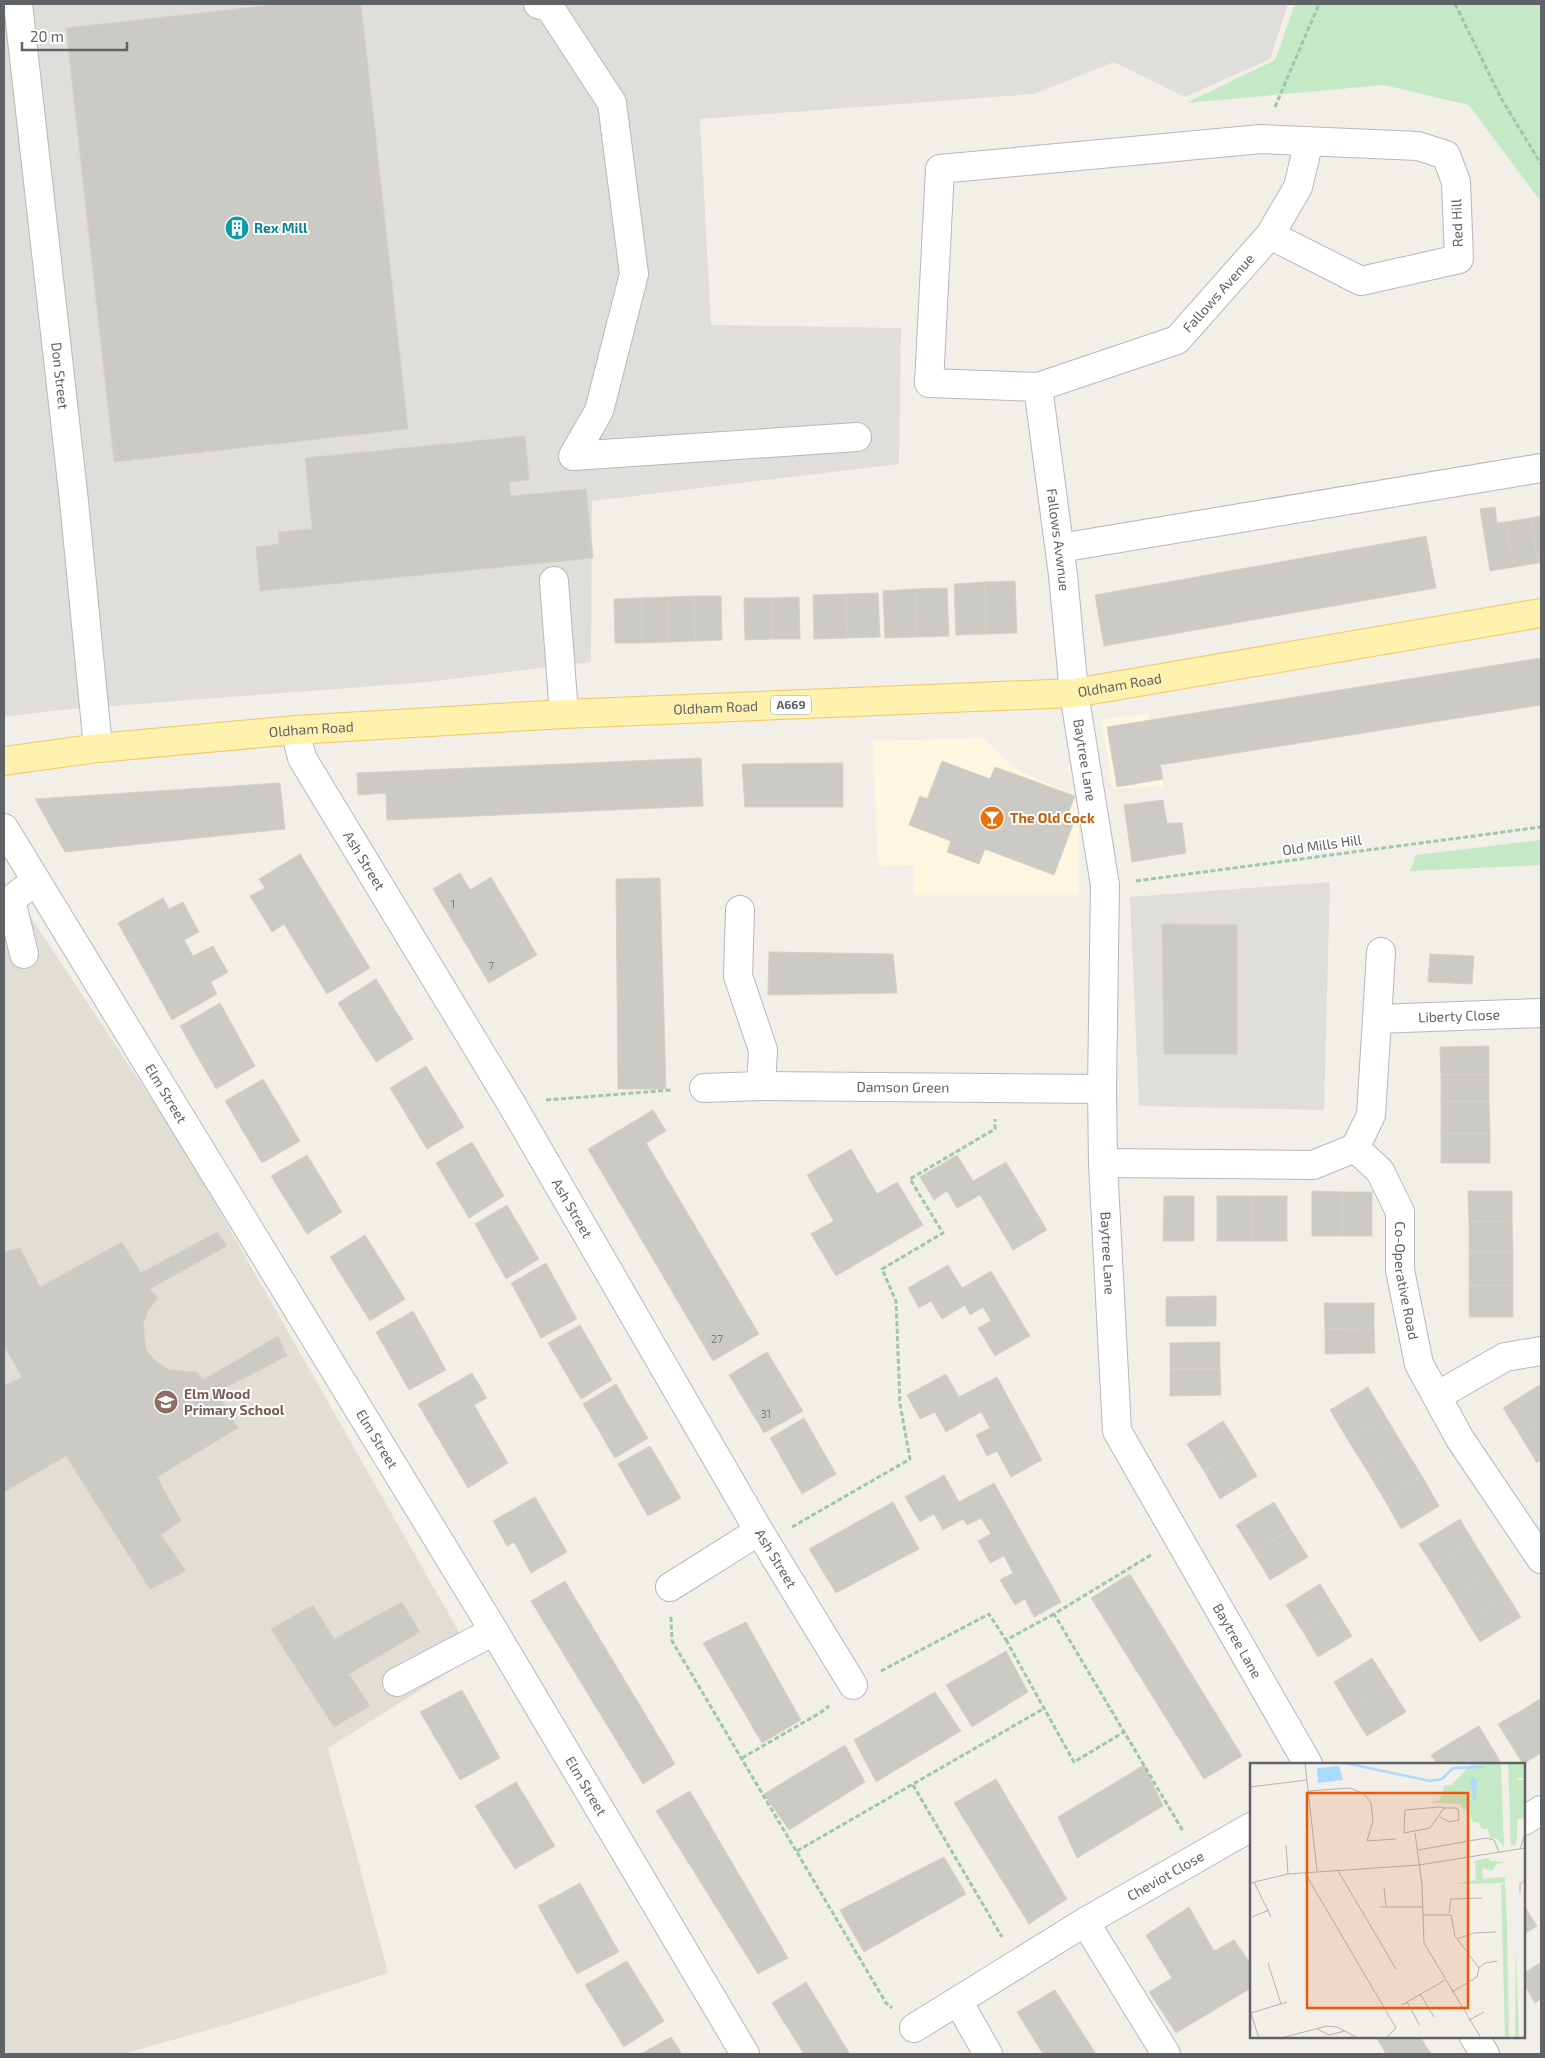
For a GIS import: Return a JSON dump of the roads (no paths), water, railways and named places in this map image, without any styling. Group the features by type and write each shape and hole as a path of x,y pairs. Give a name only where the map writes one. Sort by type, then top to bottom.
{"main road":[{"name":"Oldham Road","path":"4,761 98,748 295,730 564,714 1074,694 1541,612"}],"street":[{"name":"Don Street","path":"18,4 74,500 98,748"},
{"path":"538,4 550,8 612,102 634,274 599,410 573,456 857,437"},
{"path":"1038,387 929,383 940,169 1261,139 1310,141"},
{"name":"Fallows Avenue","path":"1038,387 1177,340 1270,235 1298,187 1310,141"},
{"name":"Red Hill","path":"1270,235 1361,281 1459,259 1456,182 1446,154 1418,146 1310,141"},
{"name":"Fallows Avwnue","path":"1038,387 1060,548 1074,694"},
{"path":"1060,548 1541,468"},
{"path":"554,581 564,714"},
{"name":"Baytree Lane","path":"1074,694 1106,885 1102,1089 1103,1163 1117,1430 1307,1763"},
{"name":"Ash Street","path":"295,730 302,758 511,1103 762,1537 853,1685"},
{"name":"Elm Street","path":"4,828 494,1631 746,2054"},
{"path":"24,954 11,900 36,881"},
{"path":"740,910 738,976 763,1050 761,1086"},
{"path":"1103,1163 1313,1165 1355,1148 1371,1115 1381,952"},
{"name":"Liberty Close","path":"1377,1019 1541,1014"},
{"name":"Damson Green","path":"704,1088 761,1086 1102,1089"},
{"name":"Co-Operative Road","path":"1355,1148 1380,1171 1400,1212 1400,1270 1420,1364 1460,1439 1541,1559"},
{"path":"1437,1396 1505,1357 1541,1351"},
{"path":"670,1587 762,1537"},
{"path":"398,1682 494,1631"},
{"path":"1525,1820 1541,1810"},
{"name":"Cheviot Close","path":"914,2028 1085,1922 1198,1857 1249,1832"},
{"path":"1085,1922 1166,2054"},
{"path":"958,2001 988,2054"},
{"path":"1475,2038 1485,2054"}],"place":[{"name":"Rex Mill","path":"237,228"},
{"name":"The Old Cock","path":"992,818"},
{"name":"Elm Wood Primary School","path":"166,1402"}]}
